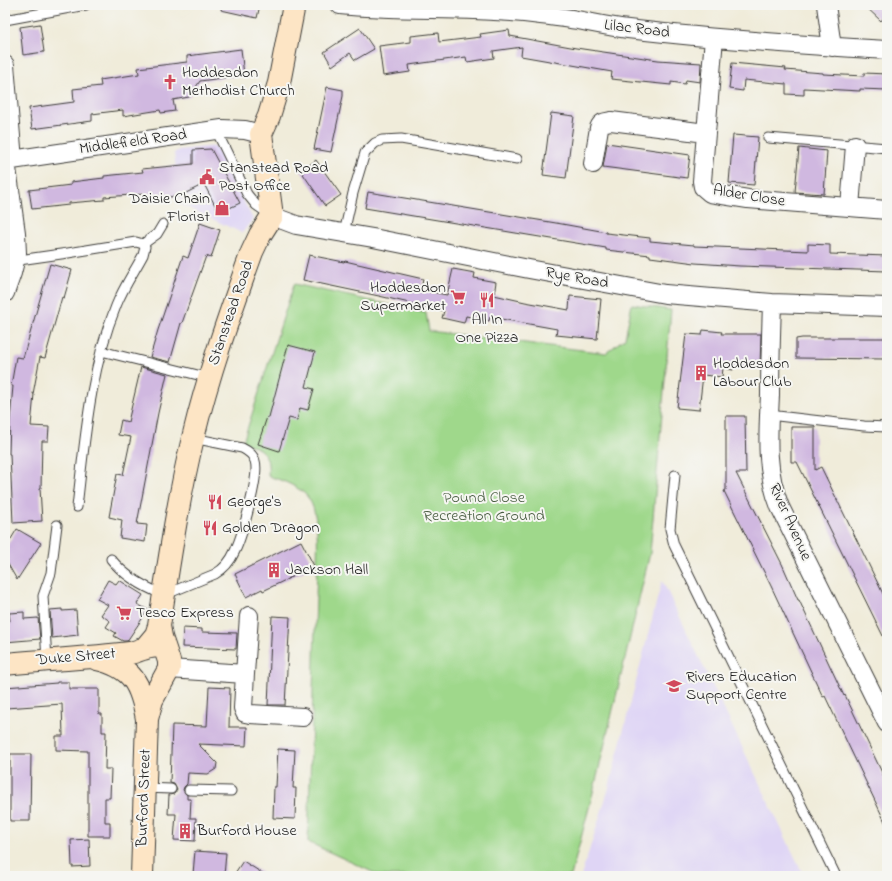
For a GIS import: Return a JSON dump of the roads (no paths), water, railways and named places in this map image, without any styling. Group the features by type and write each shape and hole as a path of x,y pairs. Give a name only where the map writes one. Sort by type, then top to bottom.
{"street":[{"path":"272,216 261,134 273,105 279,83 294,5"},
{"name":"Lilac Road","path":"340,5 398,9 465,9 523,13 577,20 627,29 714,38 887,50"},
{"path":"826,5 832,47"},
{"name":"Alder Close","path":"714,38 702,181 703,186 710,193 748,199 887,210"},
{"path":"5,65 8,160 17,245 10,262 5,293"},
{"path":"593,164 599,128 601,124 605,122 611,121 706,133"},
{"name":"Middlefield Road","path":"8,160 216,130 232,129 261,134"},
{"path":"850,207 855,145"},
{"name":"Rye Road","path":"272,216 296,225 665,294 772,303 887,307"},
{"name":"Stanstead Road","path":"160,655 162,641 159,626 185,475 193,438 210,378 252,252 260,234 272,216"},
{"name":"River Avenue","path":"772,303 769,465 774,493 780,508 887,723"},
{"path":"249,616 243,708 245,713 303,717"},
{"name":"Duke Street","path":"5,664 90,657 140,650 160,655"},
{"path":"160,655 245,674"},
{"name":"Burford Street","path":"146,872 144,788 147,720 160,655"},
{"name":"Burford Street","path":"90,657 108,661 130,674 136,681 143,700 147,720"}],"lane":[{"path":"5,20 86,5"},
{"path":"216,130 247,194 256,205 272,216"},
{"path":"768,138 887,148"},
{"path":"344,233 353,193 365,154 375,143 382,140 401,139 517,159"},
{"path":"143,244 157,234 163,224"},
{"path":"10,262 136,242 143,244"},
{"path":"77,507 87,413 100,351 116,306 145,251 143,244"},
{"path":"100,351 210,378"},
{"path":"769,415 864,426 887,427"},
{"path":"111,559 117,567 136,582 164,595 221,571 235,552 244,526 255,479 256,464 252,454 247,451 193,438"},
{"path":"675,475 670,529 674,545 836,876"},
{"path":"47,660 43,596 51,573 58,525"},
{"path":"144,788 171,789"},
{"path":"189,790 231,791"}],"place":[{"name":"Hoddesdon Methodist Church","path":"170,82"},
{"name":"Stanstead Road Post Office","path":"207,177"},
{"name":"Daisie Chain Florist","path":"222,208"},
{"name":"Hoddesdon Supermarket","path":"458,297"},
{"name":"All In One Pizza","path":"487,300"},
{"name":"Hoddesdon Labour Club","path":"701,373"},
{"name":"George's","path":"215,502"},
{"name":"Golden Dragon","path":"210,528"},
{"name":"Jackson Hall","path":"274,570"},
{"name":"Tesco Express","path":"124,613"},
{"name":"Rivers Education Support Centre","path":"674,686"},
{"name":"Burford House","path":"185,831"}],"park label":[{"name":"Pound Close Recreation Ground","path":"484,507"}]}
